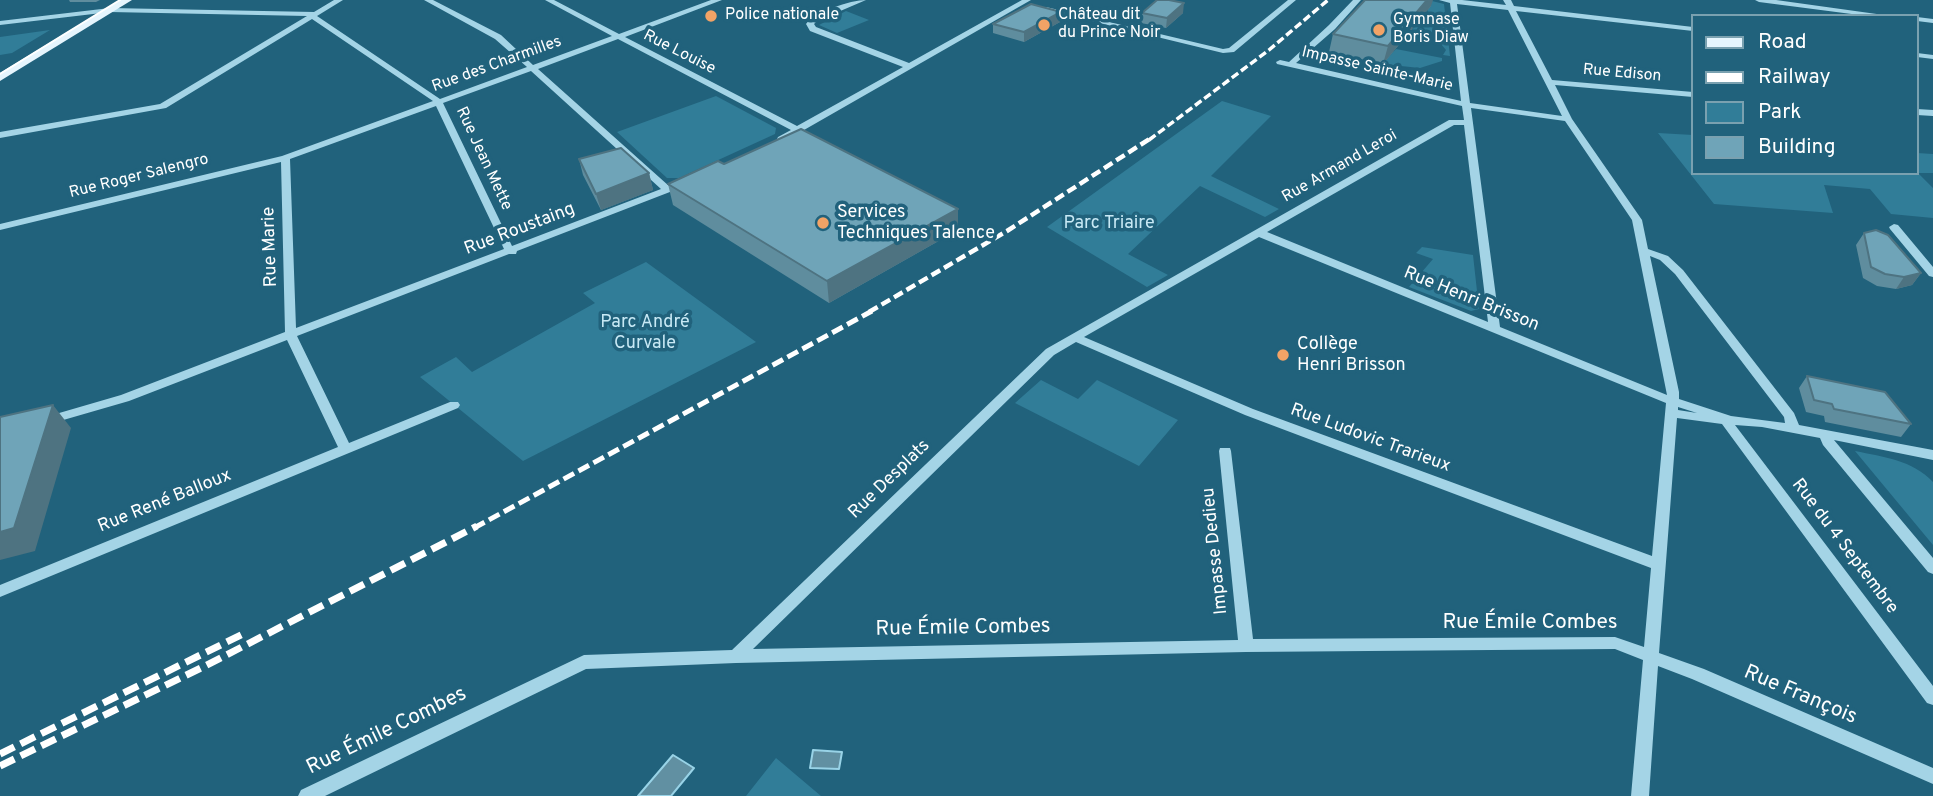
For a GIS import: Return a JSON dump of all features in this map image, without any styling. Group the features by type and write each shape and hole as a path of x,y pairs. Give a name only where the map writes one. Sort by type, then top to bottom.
{"main road":[{"path":"0,65 85,14 127,0"},
{"path":"0,78 108,5"}],"street":[{"path":"0,135 163,106 339,0"},
{"path":"428,0 498,37 668,190"},
{"name":"Rue Louise","path":"549,0 818,141"},
{"name":"Rue des Charmilles","path":"285,158 718,0"},
{"path":"862,0 814,19 810,24 813,29 909,66"},
{"path":"1007,0 1211,49 1231,50 1292,0"},
{"path":"1290,65 1357,0"},
{"path":"1443,0 1509,4 1692,29"},
{"path":"1759,0 1871,14"},
{"path":"1453,2 1494,328"},
{"path":"771,144 909,66 1029,4"},
{"path":"1509,4 1568,119 1637,220 1673,392 1649,654 1640,796"},
{"path":"108,5 314,15"},
{"path":"0,23 85,14"},
{"name":"Rue Jean Mette","path":"314,15 438,101 506,245 512,252"},
{"name":"Impasse Sainte-Marie","path":"1280,62 1468,105 1568,119"},
{"name":"Rue Edison","path":"1548,82 1692,94"},
{"name":"Rue Armand Leroi","path":"1074,337 1452,122 1467,123"},
{"name":"Rue Roger Salengro","path":"0,227 285,158"},
{"name":"Rue Marie","path":"285,158 291,336"},
{"name":"Rue Roustaing","path":"26,426 125,398 512,252 702,176"},
{"path":"1894,227 1933,274"},
{"name":"Rue Henri Brisson","path":"1257,232 1494,328 1672,406 1692,418 1726,418 1793,428 1933,456"},
{"path":"1645,251 1664,258 1679,272 1790,416 1793,428"},
{"path":"291,336 345,449"},
{"name":"Rue Ludovic Trarieux","path":"1074,337 1249,412 1657,564"},
{"name":"Rue Desplats","path":"736,656 1050,352 1074,337"},
{"name":"Rue René Balloux","path":"0,591 454,405"},
{"name":"Rue du 4 Septembre","path":"1726,418 1730,428 1933,698"},
{"path":"1826,435 1828,442 1933,568"},
{"name":"Impasse Dedieu","path":"1225,451 1246,646"},
{"name":"Rue Émile Combes","path":"310,796 584,662 736,656 1246,646 1615,643 1649,654"},
{"name":"Rue François","path":"1649,654 1933,776"}],"green space":[{"path":"1428,0 1444,4 1450,56 1443,55 1446,50 1441,44 1406,37 1428,11"},
{"path":"846,11 869,20 837,33 819,25"},
{"path":"50,30 12,53 0,55 0,37"},
{"path":"1396,49 1442,58 1442,61 1420,68 1382,64"},
{"path":"716,96 776,128 775,134 679,178 667,178 617,132"},
{"name":"Parc Triaire","path":"1222,101 1271,116 1211,176 1279,209 1265,217 1200,186 1128,254 1168,275 1147,287 1047,227"},
{"path":"1658,133 1692,135 1692,175 1919,174 1933,188 1933,218 1891,214 1870,189 1824,185 1833,213 1714,204"},
{"path":"1919,153 1933,154 1933,173 1919,173"},
{"path":"1422,247 1473,255 1479,309 1471,311 1409,287 1433,259 1416,253"},
{"name":"Parc André Curvale","path":"646,262 756,342 523,461 420,377 456,357 472,372 595,303 583,293"},
{"path":"1041,380 1078,399 1097,380 1178,420 1139,466 1015,403"},
{"path":"1855,451 1907,464 1933,482 1933,545"},
{"path":"776,758 821,796 746,796"}],"shaded area":[{"path":"813,750 842,752 839,769 810,768"},
{"path":"673,755 694,768 671,796 638,796"}],"building":[{"path":"1157,0 1184,3 1167,18 1142,13"},
{"name":"Gymnase Boris Diaw","path":"1365,0 1427,0 1388,46 1333,34"},
{"path":"1031,4 1061,12 1024,32 993,24"},
{"name":"Services Techniques Talence","path":"801,129 958,209 827,281 668,184 718,161 724,164"},
{"path":"621,148 649,173 596,194 579,159"},
{"path":"1876,230 1888,235 1921,273 1904,277 1885,274 1871,267 1864,233"},
{"path":"1807,376 1885,392 1911,424 1834,409 1832,404 1814,400"},
{"path":"53,405 14,528 0,532 0,417"}],"tram line":[{"path":"0,74 120,0"}],"railway":[{"path":"1149,140 1269,50 1328,0"},
{"path":"869,312 1007,231 1151,138"},
{"path":"474,528 872,311"},
{"path":"0,766 203,667 477,526"},
{"path":"0,754 245,633"}],"place":[{"name":"Police nationale","path":"711,16"},
{"name":"Château dit du Prince Noir","path":"1044,25"},
{"name":"Gymnase Boris Diaw","path":"1379,30"},
{"name":"Services Techniques Talence","path":"823,223"},
{"name":"Collège Henri Brisson","path":"1283,355"}]}
